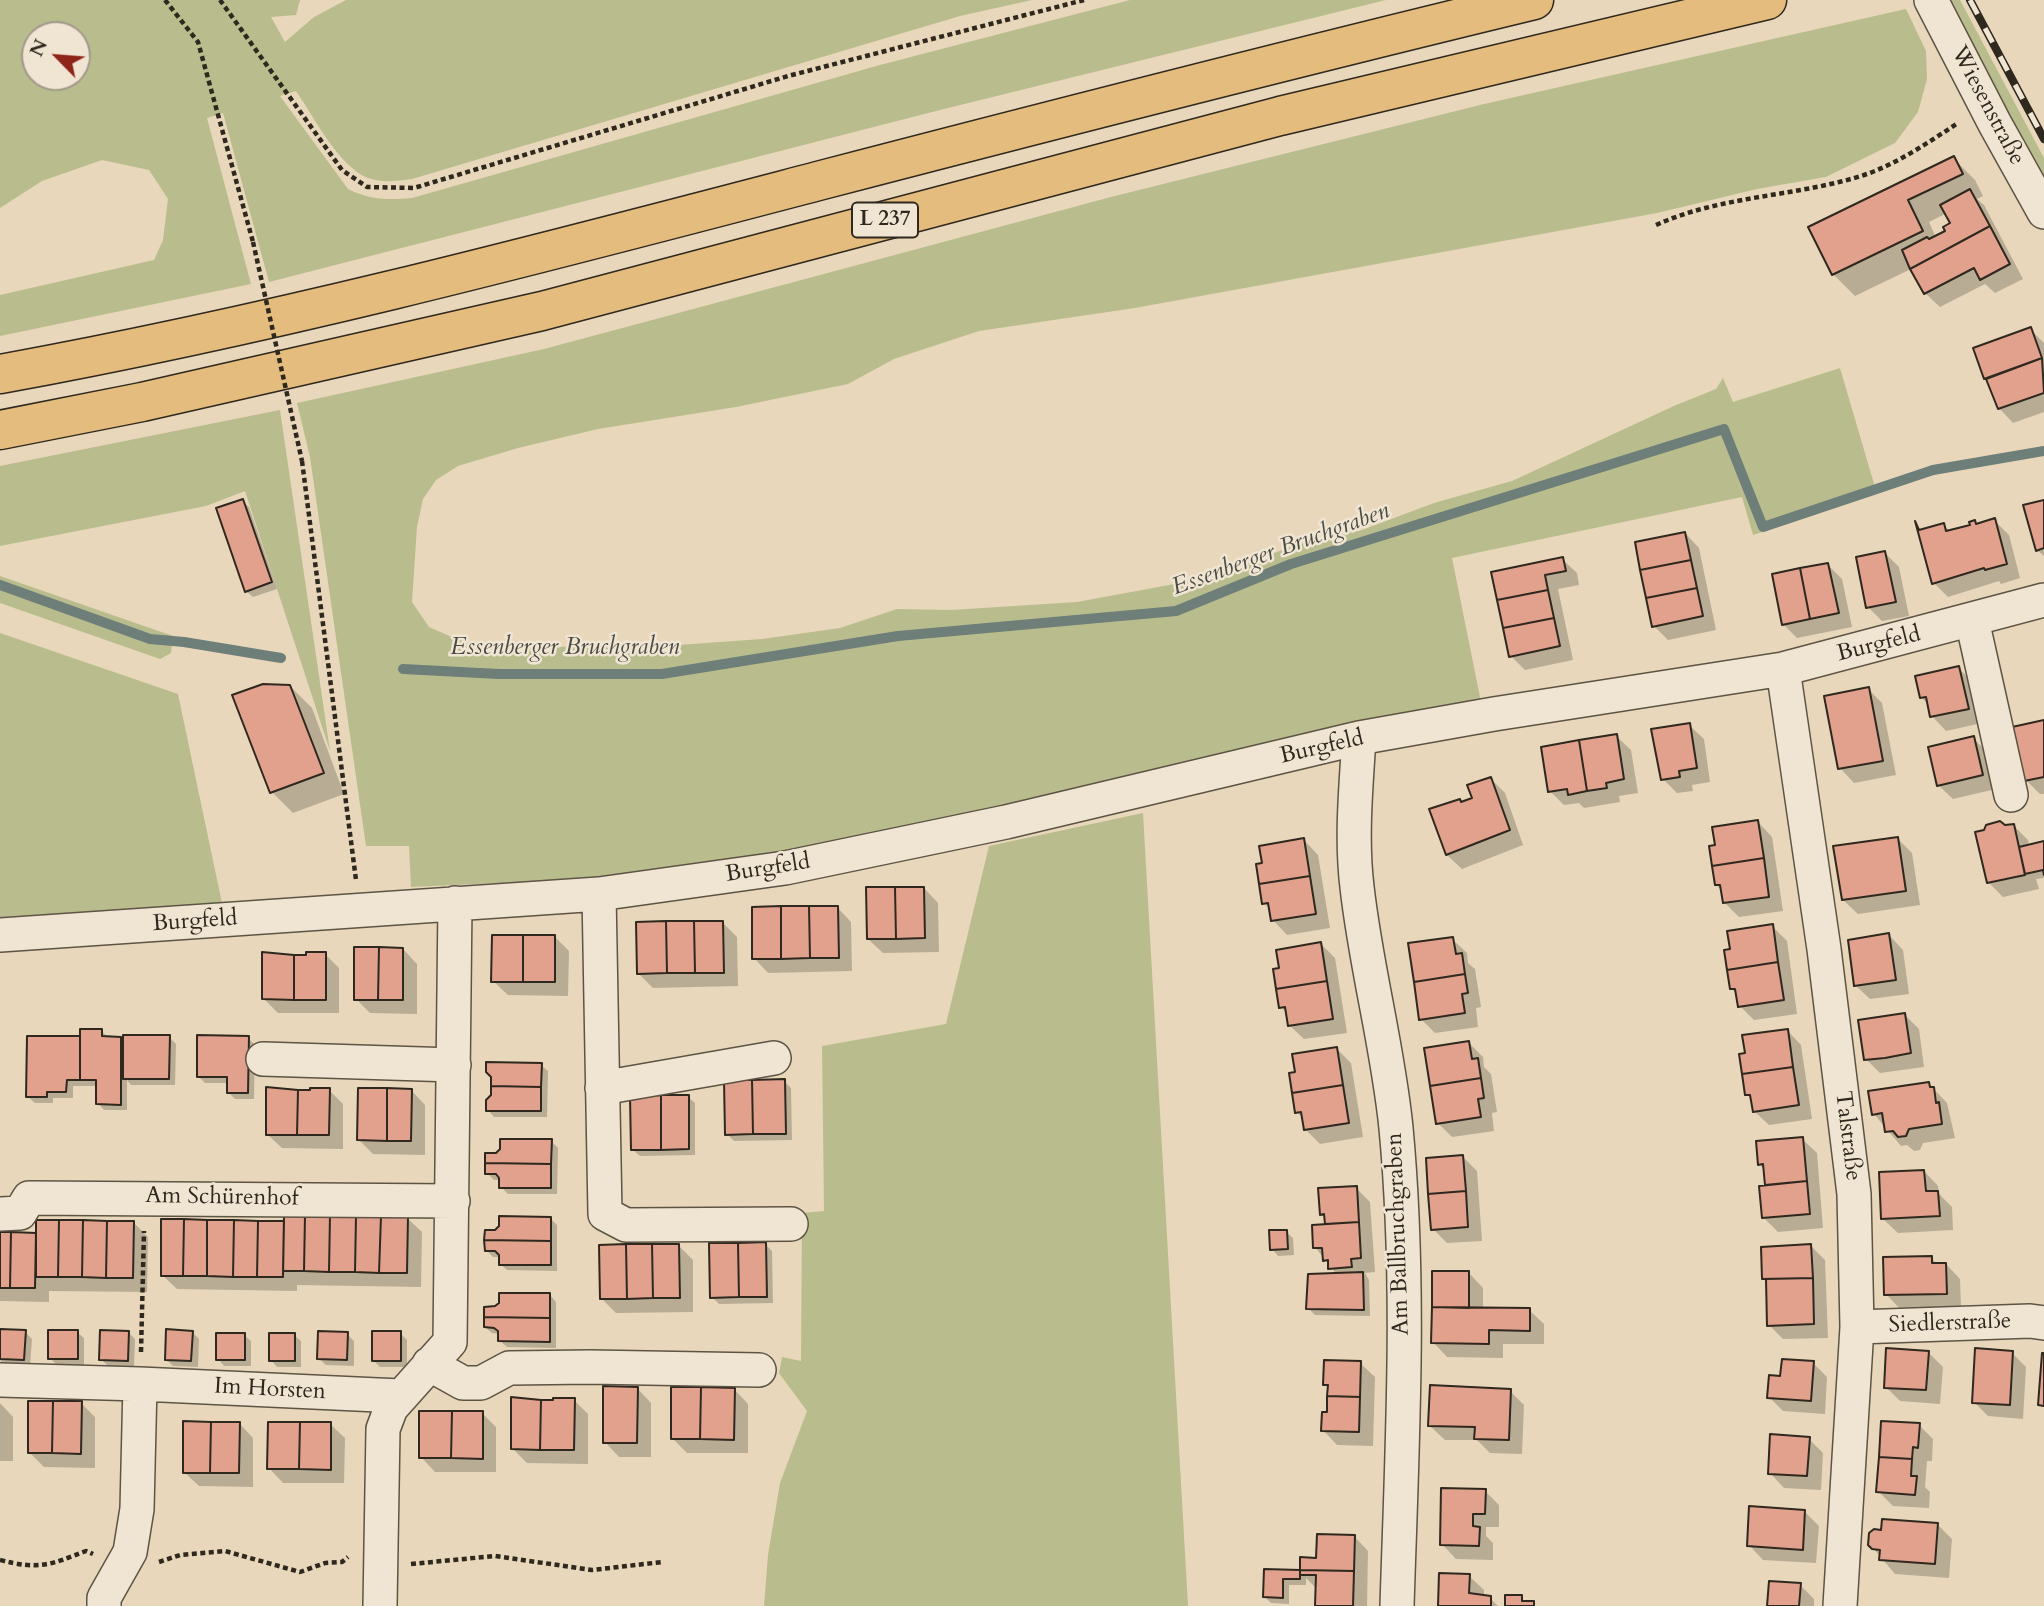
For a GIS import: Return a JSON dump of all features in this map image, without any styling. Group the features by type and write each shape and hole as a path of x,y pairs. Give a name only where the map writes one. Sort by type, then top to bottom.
{"highway":[{"name":"L 237","path":"0,374 308,311 440,279 1236,72 1534,0"},
{"name":"L 237","path":"0,429 142,402 542,311 1280,116 1767,0"}],"street":[{"name":"Wiesenstraße","path":"1931,0 2044,212"},
{"name":"Burgfeld","path":"0,935 599,894 798,866 1006,822 1359,738 1783,669 2044,600"},
{"path":"1972,620 2011,796"},
{"name":"Talstraße","path":"1783,669 1824,949 1854,1194 1857,1327 1840,1606"},
{"name":"Am Ballbruchgraben","path":"1359,738 1355,805 1357,886 1396,1125 1403,1217 1403,1398 1397,1606"},
{"path":"599,894 605,1214 626,1225 791,1224"},
{"path":"380,1606 383,1429 391,1408 400,1396 450,1342 455,903"},
{"path":"602,1088 774,1058"},
{"path":"263,1059 454,1065"},
{"name":"Am Schürenhof","path":"0,1214 20,1213 29,1198 453,1201"},
{"name":"Siedlerstraße","path":"1857,1327 2030,1321 2044,1323"},
{"path":"429,1364 463,1383 481,1383 509,1368 759,1370"},
{"name":"Im Horsten","path":"0,1380 400,1396"},
{"path":"104,1606 104,1598 130,1552 137,1509 140,1384"}],"path":[{"path":"165,0 198,42 253,242 302,461 360,911"},
{"path":"220,0 342,170 367,187 414,188 788,76 1084,0"},
{"path":"1656,225 1680,215 1867,174 1922,146 1985,105"},
{"path":"140,1384 145,1197"},
{"path":"0,1560 40,1566 61,1562 86,1551 107,1562 160,1562 192,1553 225,1550 300,1572 325,1563 342,1562 354,1552 380,1552 401,1564 495,1556 592,1570 662,1562"}],"green space":[{"path":"0,0 300,0 296,15 271,17 285,42 314,17 346,0 1032,0 960,16 406,180 379,181 357,172 337,152 296,91 280,96 348,189 372,197 395,199 412,198 880,65 1130,0 1386,0 944,109 269,282 223,113 207,118 251,284 0,336 0,295 154,260 163,240 168,199 149,170 102,160 42,181 0,208"},
{"path":"1948,0 1960,0 2044,158 2044,180"},
{"path":"1906,9 1926,51 1927,79 1918,112 1895,143 1826,177 1757,189 1657,213 1135,308 979,331 894,359 848,384 736,407 598,429 458,466 436,480 423,499 417,527 412,602 429,627 454,638 489,648 678,645 762,639 840,628 897,609 951,610 1077,602 1207,578 1296,545 1362,530 1434,503 1512,481 1716,389 1723,378 1733,402 1840,368 1877,494 1753,535 1742,497 1452,558 1481,702 779,853 592,879 411,887 409,846 366,846 310,457 297,403 544,349 1111,197 1484,104"},
{"path":"280,410 330,751 245,491 206,506 0,546 0,466"},
{"path":"0,576 173,636 171,653 160,659 0,603"},
{"path":"0,633 178,694 223,908 0,923"},
{"path":"1143,813 1188,1606 764,1606 768,1555 780,1483 807,1411 779,1373 782,1357 801,1361 802,1213 824,1211 822,1046 946,1024 989,846"}],"building":[{"path":"1954,156 1963,174 1908,200 1923,231 1832,275 1808,227"},
{"path":"1970,189 1990,226 1910,269 1902,250 1945,231 1943,227 1950,223 1940,205"},
{"path":"1990,226 2010,264 1980,280 1974,268 1924,294 1910,269"},
{"path":"2031,327 2042,358 1984,379 1973,348"},
{"path":"2042,358 2044,393 1998,409 1986,379"},
{"path":"243,499 272,582 245,592 216,508"},
{"path":"2044,500 2044,548 2036,551 2023,505"},
{"path":"1995,518 2007,564 1932,584 1915,521 1919,530 1944,523 1946,531 1970,525 1969,522 1975,520 1976,524"},
{"path":"1685,532 1691,560 1640,570 1635,542"},
{"path":"1885,551 1896,602 1866,608 1856,557"},
{"path":"1563,557 1566,571 1545,575 1548,590 1497,600 1491,572"},
{"path":"1691,560 1697,588 1646,598 1640,570"},
{"path":"1828,563 1839,613 1810,619 1800,568"},
{"path":"1800,568 1810,619 1782,625 1772,574"},
{"path":"1697,588 1703,616 1652,627 1646,598"},
{"path":"1548,590 1554,618 1503,628 1497,600"},
{"path":"1554,618 1560,646 1509,657 1503,628"},
{"path":"1959,666 1969,709 1930,717 1926,697 1920,698 1915,676"},
{"path":"263,684 290,685 324,773 270,793 232,695"},
{"path":"1869,687 1883,761 1838,769 1824,696"},
{"path":"2044,720 2044,777 2024,781 2012,727"},
{"path":"1690,723 1697,768 1679,771 1680,777 1661,780 1651,729"},
{"path":"1617,734 1624,779 1606,783 1607,788 1587,791 1579,740"},
{"path":"1974,736 1983,775 1937,786 1928,747"},
{"path":"1579,740 1587,791 1568,795 1567,789 1548,792 1541,747"},
{"path":"1491,777 1510,830 1446,855 1429,809 1472,798 1467,785"},
{"path":"1758,820 1764,858 1712,866 1709,846 1715,845 1712,827"},
{"path":"2000,821 2005,825 2014,824 2025,875 1987,883 1975,832"},
{"path":"1898,837 1906,891 1842,900 1833,846"},
{"path":"1304,838 1310,876 1259,884 1256,864 1262,863 1259,846"},
{"path":"2044,841 2044,875 2043,870 2025,874 2019,847"},
{"path":"1764,858 1769,897 1723,903 1720,885 1715,885 1712,866"},
{"path":"1310,876 1316,914 1271,921 1268,903 1262,904 1259,884"},
{"path":"866,887 895,887 896,939 867,939"},
{"path":"895,887 924,887 925,938 896,939"},
{"path":"781,906 809,906 810,958 781,959"},
{"path":"781,906 781,959 752,959 752,907"},
{"path":"809,906 838,906 839,958 810,958"},
{"path":"666,921 667,973 637,974 636,922"},
{"path":"666,921 694,921 695,973 667,973"},
{"path":"694,921 723,921 724,973 695,973"},
{"path":"1773,924 1778,962 1727,970 1724,950 1730,949 1727,931"},
{"path":"1889,933 1896,980 1854,986 1848,940"},
{"path":"492,935 523,935 523,982 491,982"},
{"path":"523,935 555,935 555,982 523,982"},
{"path":"1453,937 1456,954 1462,953 1465,974 1414,982 1408,943"},
{"path":"1321,942 1327,981 1276,989 1273,969 1279,968 1276,950"},
{"path":"354,947 379,947 378,1000 354,1000"},
{"path":"379,947 403,948 403,1000 378,1000"},
{"path":"262,952 294,955 294,1000 262,999"},
{"path":"306,952 326,952 326,1000 294,1000 294,955 306,955"},
{"path":"1778,962 1784,1000 1738,1007 1735,989 1730,989 1727,970"},
{"path":"1465,974 1468,993 1462,994 1465,1013 1419,1020 1414,982"},
{"path":"1327,981 1333,1019 1288,1026 1285,1007 1279,1008 1276,989"},
{"path":"1905,1013 1911,1053 1864,1060 1858,1020"},
{"path":"80,1029 102,1029 102,1036 121,1037 121,1105 96,1104 96,1080 80,1080"},
{"path":"1788,1029 1793,1067 1742,1074 1739,1054 1745,1053 1742,1035"},
{"path":"123,1035 170,1035 169,1079 123,1079"},
{"path":"197,1035 249,1036 248,1093 227,1093 227,1077 197,1077"},
{"path":"27,1036 80,1036 80,1080 67,1080 66,1092 47,1092 47,1097 26,1097"},
{"path":"1469,1041 1472,1059 1478,1058 1481,1078 1430,1086 1424,1048"},
{"path":"1337,1047 1343,1085 1292,1093 1289,1073 1295,1072 1292,1054"},
{"path":"486,1062 542,1063 541,1087 491,1086"},
{"path":"1793,1067 1799,1105 1753,1112 1750,1095 1745,1095 1742,1074"},
{"path":"1481,1078 1484,1098 1478,1099 1481,1117 1436,1124 1430,1086"},
{"path":"785,1079 786,1134 753,1134 752,1080"},
{"path":"724,1080 752,1080 753,1134 725,1135"},
{"path":"1929,1082 1930,1087 1934,1087 1936,1103 1939,1102 1942,1124 1909,1129 1906,1136 1898,1137 1893,1131 1885,1132 1882,1113 1872,1115 1868,1091"},
{"path":"1343,1085 1349,1123 1304,1130 1301,1112 1295,1113 1292,1093"},
{"path":"491,1086 541,1087 541,1111 486,1111 486,1100 491,1095"},
{"path":"266,1087 298,1090 297,1135 266,1135"},
{"path":"330,1088 329,1135 297,1135 298,1090"},
{"path":"358,1088 387,1088 387,1141 357,1140"},
{"path":"387,1088 412,1089 411,1141 387,1141"},
{"path":"661,1095 661,1150 631,1150 630,1096"},
{"path":"661,1095 689,1095 689,1149 661,1150"},
{"path":"1803,1137 1807,1181 1765,1185 1763,1164 1758,1165 1756,1141"},
{"path":"500,1139 552,1139 551,1164 485,1163 485,1153 496,1153 500,1149"},
{"path":"1463,1155 1466,1191 1428,1194 1426,1158"},
{"path":"485,1163 551,1164 551,1188 499,1188 496,1174 485,1174"},
{"path":"1924,1170 1926,1191 1938,1191 1940,1216 1881,1219 1879,1172"},
{"path":"1807,1181 1810,1214 1762,1218 1759,1186"},
{"path":"1357,1186 1359,1222 1325,1224 1324,1214 1320,1215 1318,1188"},
{"path":"1466,1191 1468,1227 1431,1230 1428,1194"},
{"path":"284,1215 305,1215 304,1271 283,1271"},
{"path":"305,1215 330,1215 329,1272 304,1271"},
{"path":"330,1215 356,1216 355,1272 329,1272"},
{"path":"356,1216 381,1216 379,1273 355,1272"},
{"path":"381,1216 408,1216 407,1273 379,1273"},
{"path":"499,1216 551,1217 551,1241 484,1240 485,1230 495,1230 499,1226"},
{"path":"161,1219 184,1219 183,1276 161,1276"},
{"path":"184,1219 207,1220 207,1276 183,1276"},
{"path":"36,1220 59,1220 58,1277 36,1277"},
{"path":"59,1220 83,1220 82,1277 58,1277"},
{"path":"83,1220 107,1221 106,1278 82,1277"},
{"path":"207,1220 234,1220 233,1277 207,1276"},
{"path":"234,1220 258,1221 257,1277 233,1277"},
{"path":"107,1221 134,1221 133,1278 106,1278"},
{"path":"258,1221 284,1221 283,1277 257,1277"},
{"path":"1359,1222 1361,1258 1351,1259 1352,1267 1328,1269 1328,1260 1323,1261 1322,1248 1313,1248 1312,1225"},
{"path":"1269,1230 1287,1230 1288,1249 1270,1250"},
{"path":"0,1232 11,1232 10,1288 0,1288"},
{"path":"11,1232 36,1233 35,1288 10,1288"},
{"path":"484,1240 551,1241 551,1265 499,1265 499,1255 495,1251 485,1251"},
{"path":"766,1242 767,1297 739,1297 738,1243"},
{"path":"709,1243 738,1243 739,1297 710,1298"},
{"path":"626,1244 652,1244 653,1298 627,1299"},
{"path":"626,1244 627,1299 600,1299 599,1245"},
{"path":"652,1244 679,1244 680,1298 653,1298"},
{"path":"1811,1244 1813,1278 1762,1279 1761,1247"},
{"path":"1932,1256 1932,1263 1946,1263 1947,1294 1884,1295 1883,1257"},
{"path":"1432,1271 1469,1271 1469,1308 1432,1307"},
{"path":"1363,1272 1364,1310 1306,1309 1308,1274"},
{"path":"1813,1278 1814,1324 1767,1326 1766,1279"},
{"path":"499,1293 550,1293 550,1318 484,1317 484,1307 499,1303"},
{"path":"1432,1307 1530,1308 1530,1331 1489,1330 1489,1344 1431,1343"},
{"path":"484,1317 550,1318 550,1342 498,1341 498,1331 484,1327"},
{"path":"0,1329 26,1330 24,1360 0,1359"},
{"path":"166,1329 193,1331 191,1361 165,1360"},
{"path":"48,1330 78,1330 78,1359 48,1359"},
{"path":"100,1330 129,1331 128,1361 99,1360"},
{"path":"318,1331 348,1332 347,1360 317,1359"},
{"path":"372,1331 401,1331 401,1361 372,1361"},
{"path":"216,1333 245,1333 245,1360 216,1360"},
{"path":"269,1333 295,1333 295,1361 269,1361"},
{"path":"1886,1348 1929,1351 1926,1390 1884,1388"},
{"path":"1975,1348 2013,1351 2010,1405 1972,1403"},
{"path":"2044,1353 2044,1406 2038,1405"},
{"path":"1782,1359 1814,1361 1811,1401 1767,1398 1769,1375 1780,1376"},
{"path":"1324,1360 1361,1361 1360,1397 1327,1396 1328,1385 1323,1385"},
{"path":"1430,1385 1511,1389 1509,1440 1474,1439 1475,1427 1428,1426"},
{"path":"603,1386 638,1387 637,1443 603,1443"},
{"path":"671,1387 701,1387 700,1439 671,1439"},
{"path":"701,1387 735,1388 734,1440 700,1439"},
{"path":"1327,1396 1360,1397 1359,1432 1321,1431 1322,1412 1327,1412"},
{"path":"511,1397 541,1400 540,1450 511,1449"},
{"path":"575,1398 574,1450 540,1450 541,1400"},
{"path":"28,1401 53,1401 52,1453 28,1453"},
{"path":"53,1401 82,1401 81,1454 52,1453"},
{"path":"419,1411 452,1411 451,1458 419,1458"},
{"path":"452,1411 483,1411 483,1459 451,1458"},
{"path":"183,1421 211,1422 210,1473 183,1473"},
{"path":"1881,1421 1920,1423 1918,1448 1913,1447 1912,1459 1879,1457"},
{"path":"211,1422 240,1422 239,1473 210,1473"},
{"path":"268,1422 300,1422 299,1469 267,1469"},
{"path":"300,1422 331,1422 331,1470 299,1469"},
{"path":"1770,1434 1810,1437 1807,1476 1768,1474"},
{"path":"1879,1457 1912,1459 1911,1476 1917,1476 1915,1495 1876,1492"},
{"path":"1441,1488 1486,1489 1485,1514 1473,1514 1473,1526 1480,1527 1479,1546 1440,1545"},
{"path":"1749,1506 1805,1510 1803,1550 1747,1546"},
{"path":"1882,1519 1938,1523 1935,1564 1879,1560 1880,1550 1872,1549 1868,1545 1869,1533 1874,1529 1881,1530"},
{"path":"1317,1534 1355,1535 1354,1571 1300,1570 1300,1557 1316,1558"},
{"path":"1264,1569 1300,1570 1300,1579 1283,1579 1283,1598 1263,1597"},
{"path":"1300,1570 1354,1571 1353,1606 1315,1606 1316,1575 1300,1575"},
{"path":"1439,1573 1470,1574 1469,1593 1491,1596 1491,1606 1438,1606"},
{"path":"1769,1581 1801,1583 1799,1606 1767,1606"},
{"path":"1505,1595 1522,1595 1522,1601 1534,1601 1534,1606 1505,1606"}],"waterway":[{"name":"Essenberger Bruchgraben","path":"403,669 499,674 662,674 898,636 1176,611 1291,564 1724,429 1763,527 1933,470 2044,451"},
{"name":"Essenberger Bruchgraben","path":"0,585 150,639 281,658"}],"railway":[{"path":"1970,0 2044,139"}]}
